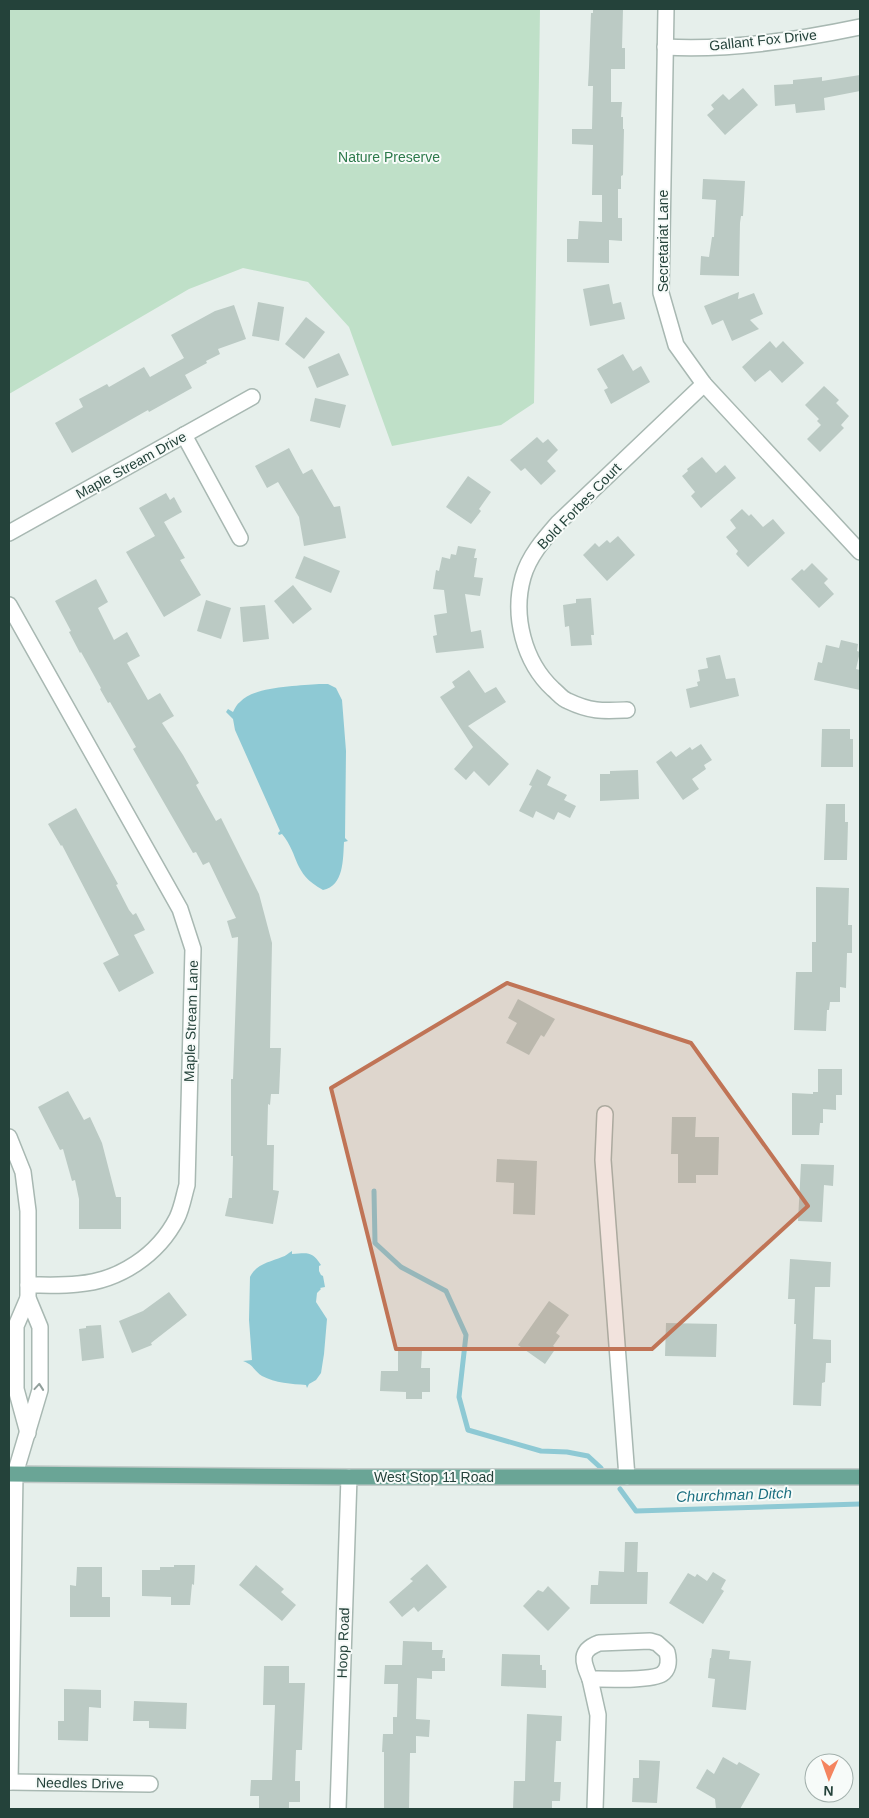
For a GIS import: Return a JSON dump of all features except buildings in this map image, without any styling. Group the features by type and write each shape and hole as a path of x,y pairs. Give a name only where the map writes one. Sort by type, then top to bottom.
{"main road":[{"name":"West Stop 11 Road","path":"12,1474 349,1477 860,1477"}],"street":[{"name":"Secretariat Lane","path":"666,9 661,293 676,345 704,384 860,552"},
{"name":"Gallant Fox Drive","path":"665,46 745,45 809,37 860,27"},
{"name":"Bold Forbes Court","path":"627,710 596,711 566,701 542,679 524,642 519,610 523,577 537,547 558,523 704,384"},
{"name":"Maple Stream Drive","path":"9,534 252,397"},
{"path":"184,435 240,538"},
{"name":"Maple Stream Lane","path":"9,605 180,909 193,949 187,1185 177,1217 160,1242 143,1258 110,1278 28,1292"},
{"path":"606,1114 603,1160 627,1477"},
{"path":"9,1137 23,1172 28,1211 28,1292 40,1327 40,1390 28,1434 12,1474 10,1782"},
{"path":"28,1292 16,1326 16,1389 28,1434"},
{"name":"Hoop Road","path":"338,1809 349,1477"},
{"path":"590,1679 655,1677 666,1668 669,1659 668,1652 658,1643 650,1641 599,1643 592,1645 586,1652 583,1659 590,1679 598,1715 595,1809"},
{"name":"Needles Drive","path":"10,1782 150,1784"}],"highlighted area":[{"path":"507,983 691,1043 808,1206 652,1349 396,1349 331,1088"}],"green space":[{"name":"Nature Preserve","path":"9,9 540,9 534,403 501,425 392,446 349,327 308,282 243,268 189,289 9,394"}],"water":[{"path":"328,684 336,688 342,700 346,751 345,838 348,841 344,842 339,878 330,887 323,890 313,884 301,871 288,842 282,834 279,835 280,831 235,730 233,719 226,712 228,709 233,712 239,703 256,693 277,688"},
{"path":"292,1251 292,1254 306,1253 315,1257 321,1265 319,1266 319,1271 323,1276 325,1287 320,1288 317,1293 316,1302 327,1319 321,1373 307,1388 306,1385 284,1383 262,1376 243,1361 252,1360 249,1320 250,1277 260,1266 283,1257"}],"waterway":[{"name":"Churchman Ditch","path":"374,1191 375,1243 401,1267 446,1291 466,1335 459,1397 468,1430 541,1451 567,1452 588,1456 601,1468"},
{"name":"Churchman Ditch","path":"620,1489 636,1511 860,1504"}]}
